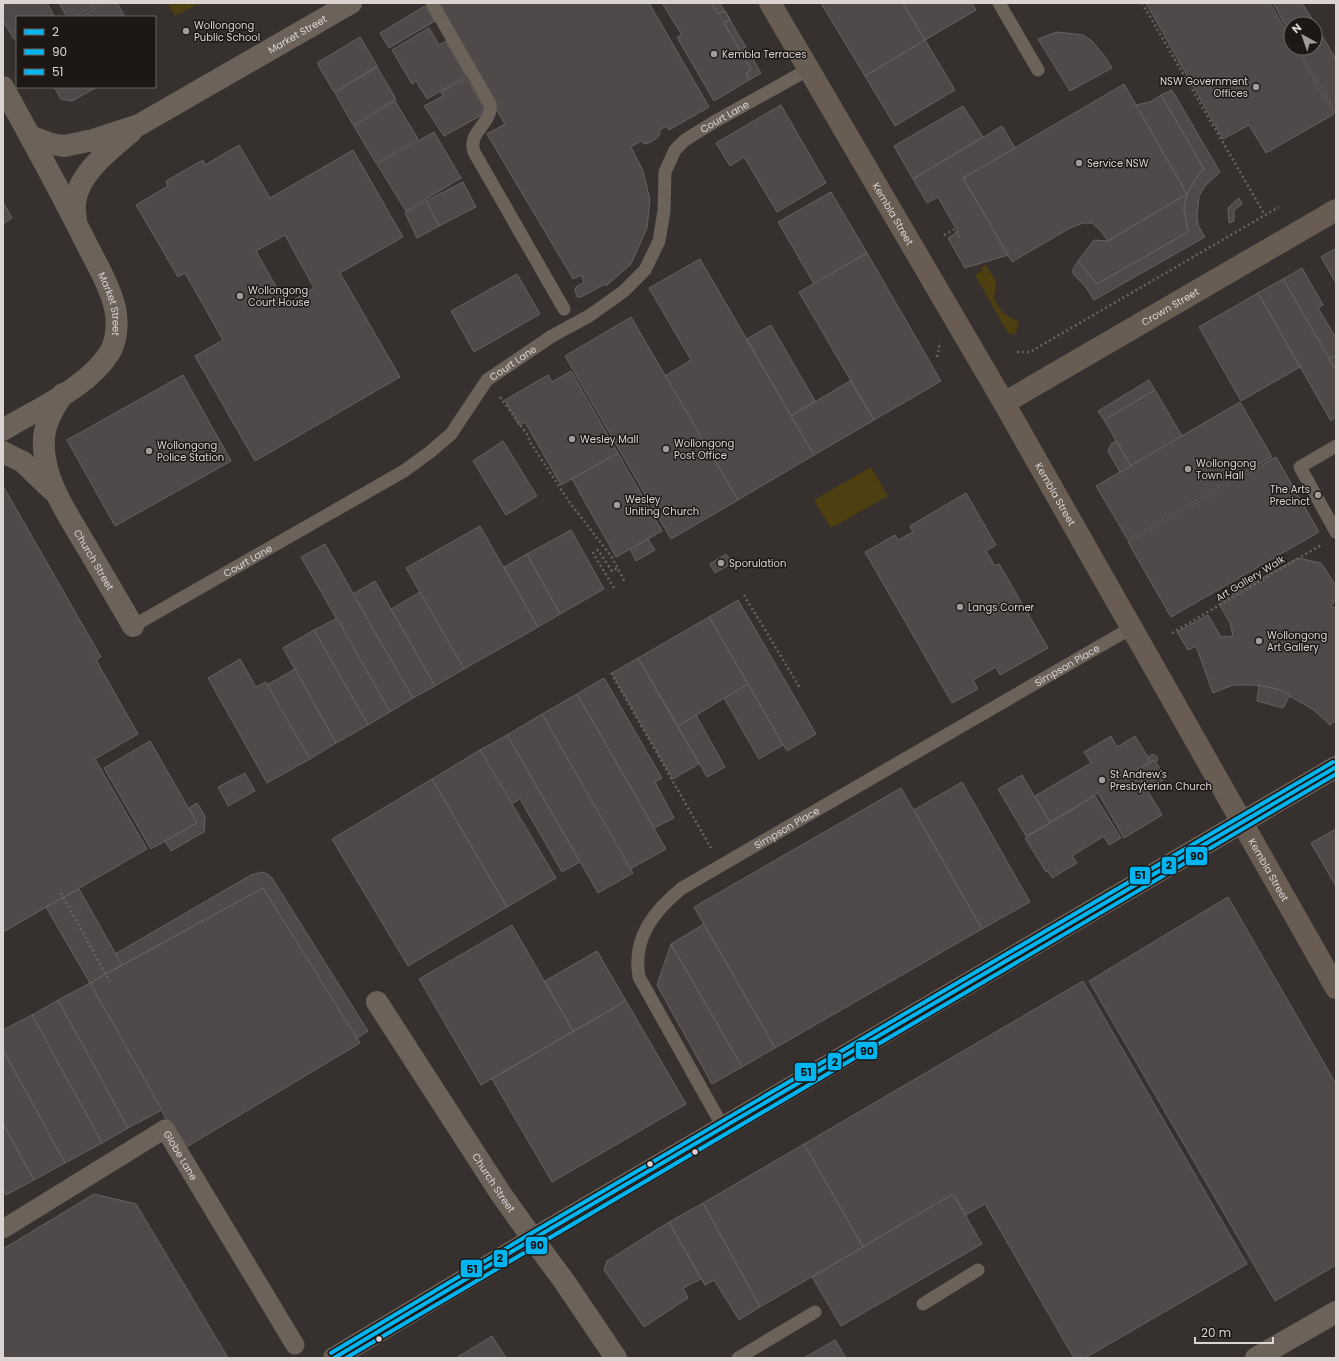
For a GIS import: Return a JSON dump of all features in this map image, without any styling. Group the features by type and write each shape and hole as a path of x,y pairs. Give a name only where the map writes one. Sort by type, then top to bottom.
{"main road":[{"name":"Kembla Street","path":"770,3 1004,403 1336,988"},
{"name":"Crown Street","path":"1004,403 1336,210"},
{"path":"334,1358 533,1239 1336,767"}],"street":[{"name":"Market Street","path":"30,136 51,144 68,145 98,139 139,125 351,3"},
{"name":"Market Street","path":"3,87 77,224 115,308 116,326 110,352 98,368 86,379 3,430"},
{"name":"Market Street","path":"77,224 74,204 83,181 98,163 139,125"},
{"name":"Church Street","path":"63,394 49,418 44,437 46,466 56,494 132,626"},
{"name":"Church Street","path":"3,452 23,462 56,494"},
{"name":"Church Street","path":"377,1002 501,1194 616,1358"},
{"name":"Globe Lane","path":"3,1229 165,1129 295,1345"},
{"path":"1256,1358 1336,1312"}],"lane":[{"path":"432,3 490,104 490,114 473,138 472,146 474,152 564,309"},
{"path":"999,3 1038,70"},
{"name":"Court Lane","path":"132,626 404,471 430,452 451,434 487,380 552,336 589,316 624,291 645,270 659,241 664,211 665,172 676,150 685,140 809,68"},
{"path":"1336,446 1300,467 1336,532"},
{"name":"Simpson Place","path":"723,1128 639,977 637,959 638,950 650,923 662,904 682,888 1131,628"},
{"path":"923,1304 978,1270"},
{"path":"738,1358 815,1312"}],"path":[{"path":"1142,3 1265,215"},
{"path":"1017,352 1030,352 1279,207"},
{"path":"944,235 955,229 959,237"},
{"path":"487,380 527,434 530,442 570,503 611,556 625,582"},
{"name":"Art Gallery Walk","path":"1172,633 1322,544"},
{"path":"614,588 593,552 598,550 612,571 618,568"},
{"path":"744,595 800,688"},
{"path":"611,674 712,850"},
{"path":"61,893 110,982"}],"shaded area":[{"path":"168,3 199,3 175,16"},
{"path":"986,265 996,282 994,299 1003,313 1019,322 1015,335 1008,333 975,275 983,270 981,267"},
{"path":"871,467 888,496 831,528 814,500"}],"building":[{"path":"3,3 47,3 54,16 16,16 16,38 14,39 3,21"},
{"path":"59,3 100,3 77,16 66,16"},
{"path":"104,3 117,3 124,16 81,16"},
{"path":"433,3 649,3 709,107 669,130 666,126 659,131 660,133 658,137 651,142 645,144 641,141 631,147 643,171 650,200 647,228 631,264 606,286 605,284 581,297 577,297 575,290 576,287 584,282 581,275 573,279 487,134 505,124"},
{"name":"Kembla Terraces","path":"662,3 712,3 718,14 725,11 730,20 724,23 751,70 746,73 749,80 714,101 677,37 682,35"},
{"path":"712,3 720,3 725,11 718,14"},
{"path":"821,3 903,3 925,40 865,76"},
{"path":"903,3 972,3 976,10 925,40"},
{"name":"NSW Government Offices","path":"1146,3 1270,3 1283,25 1283,56 1301,56 1334,114 1266,153 1249,125 1223,139"},
{"path":"1273,3 1302,3 1310,16 1283,16 1283,21"},
{"path":"425,6 435,21 389,48 380,33"},
{"path":"730,20 761,73 749,80 746,73 751,70 724,23"},
{"path":"429,28 439,45 446,41 466,76 427,99 416,81 412,84 392,50"},
{"path":"1057,32 1083,35 1092,41 1112,68 1070,91 1038,39"},
{"path":"360,37 377,66 334,92 317,63"},
{"path":"1323,37 1336,59 1336,114 1303,56 1323,56"},
{"path":"925,40 955,90 895,126 865,76"},
{"path":"377,67 396,99 353,125 335,93"},
{"path":"466,78 487,112 444,136 424,106 443,96 441,92"},
{"name":"Service NSW","path":"1124,84 1187,194 1108,241 1101,231 1092,223 1083,223 1070,228 1012,262 963,178"},
{"path":"55,88 95,88 72,101 61,99"},
{"path":"1172,90 1220,172 1205,186 1199,196 1197,216 1198,225 1205,237 1094,300 1085,286 1073,274 1073,269 1078,261 1097,284 1188,232 1184,208 1187,194 1197,176 1204,169 1161,95"},
{"path":"1161,95 1204,169 1197,176 1187,194 1136,105 1150,102"},
{"path":"395,101 418,139 376,163 354,126"},
{"path":"781,105 826,183 777,212 744,157 730,166 716,143"},
{"path":"963,106 983,137 913,179 894,146"},
{"path":"1002,126 1015,148 963,178 1008,255 965,268 948,238 958,232 938,197 927,203 913,179"},
{"path":"434,132 461,178 406,211 377,164"},
{"name":"Wollongong Court House","path":"239,145 270,198 353,150 403,237 340,273 400,377 255,461 195,356 223,340 185,273 178,277 136,205 168,186 166,181 203,160 205,165","holes":["285,235 314,288 286,304 256,251"]},
{"path":"463,182 476,207 439,226 426,201"},
{"path":"831,192 867,253 814,284 778,222"},
{"path":"1187,194 1184,208 1188,232 1097,284 1078,261 1094,240 1108,241"},
{"path":"1239,198 1242,204 1234,210 1234,221 1229,223 1228,208"},
{"path":"426,201 439,226 417,238 405,213"},
{"path":"3,202 12,218 3,224"},
{"path":"1336,248 1336,283 1321,257"},
{"path":"867,253 941,381 874,420 799,292"},
{"path":"700,259 814,455 738,500 665,376 691,360 649,288"},
{"path":"1302,268 1323,305 1318,308 1336,338 1336,355 1329,359 1283,279"},
{"path":"517,274 540,314 474,352 451,311"},
{"path":"1283,279 1336,370 1336,417 1331,421 1258,293"},
{"path":"1258,293 1300,367 1241,401 1199,327"},
{"path":"631,317 738,500 671,539 565,356"},
{"path":"771,325 815,401 791,416 747,339"},
{"path":"1336,355 1336,370 1329,359"},
{"name":"Wesley Mall","path":"571,371 618,453 561,485 525,422 519,425 505,400 548,375 552,382"},
{"name":"Wollongong Police Station","path":"183,375 231,461 115,526 67,440"},
{"path":"1149,380 1155,390 1104,420 1098,411"},
{"path":"850,381 874,420 814,455 791,416"},
{"path":"1155,390 1182,436 1131,466 1104,420"},
{"name":"Wollongong Town Hall","path":"1240,402 1272,457 1128,540 1096,486"},
{"path":"503,441 537,496 506,515 473,461"},
{"path":"1116,441 1131,466 1120,472 1108,451 1111,444"},
{"name":"Wesley Uniting Church","path":"618,453 662,531 616,557 572,479"},
{"path":"1276,457 1319,532 1171,617 1128,542"},
{"path":"3,486 101,657 96,660 138,734 95,759 147,849 3,932"},
{"name":"Langs Corner","path":"966,493 996,545 986,551 995,566 999,564 1048,648 1000,675 996,667 973,680 978,689 952,703 865,552 895,535 898,540 913,532 910,526"},
{"path":"480,526 538,627 464,669 406,568"},
{"path":"571,530 604,589 560,614 527,554"},
{"path":"648,539 655,550 636,561 630,549"},
{"path":"325,544 413,698 390,712 301,557"},
{"path":"527,554 560,614 538,627 504,567"},
{"name":"Sporulation","path":"726,554 732,563 715,573 710,564"},
{"name":"Wollongong Art Gallery","path":"1298,558 1321,563 1336,586 1336,598 1331,607 1336,608 1336,720 1330,725 1314,710 1277,689 1255,685 1233,685 1213,693 1196,646 1188,650 1177,632 1208,615 1221,637 1233,636 1230,623 1218,602"},
{"path":"375,581 435,686 413,698 353,594"},
{"path":"420,592 464,669 435,686 391,609"},
{"path":"738,600 816,734 787,751 709,617"},
{"path":"709,617 748,684 678,726 638,658"},
{"path":"337,618 390,712 368,725 314,630"},
{"path":"314,630 368,725 336,743 283,648"},
{"path":"638,658 699,764 673,779 612,673"},
{"path":"240,659 256,687 266,682 310,759 267,783 208,678"},
{"path":"295,669 336,743 310,759 267,685"},
{"path":"604,678 662,778 655,782 674,818 654,828 577,694"},
{"path":"748,684 783,745 759,759 724,698"},
{"path":"1259,685 1277,689 1290,695 1283,708 1257,701"},
{"path":"577,694 666,849 630,869 542,714"},
{"path":"542,714 633,873 598,893 507,735"},
{"path":"696,715 725,767 707,777 678,726"},
{"path":"507,735 580,862 562,872 520,799 511,804 480,750"},
{"name":"St Andrew's Presbyterian Church","path":"1111,736 1117,747 1135,736 1151,762 1136,771 1162,815 1124,838 1098,793 1050,822 1035,796 1091,763 1084,752"},
{"path":"150,741 197,823 151,849 104,768"},
{"path":"480,750 556,878 507,907 432,779"},
{"path":"1153,754 1158,759 1153,764 1148,759"},
{"path":"1154,760 1166,778 1147,790 1136,771"},
{"path":"245,773 255,791 228,806 218,787"},
{"path":"1022,775 1050,823 1026,836 998,789"},
{"path":"432,779 507,907 408,966 332,839"},
{"path":"962,782 1030,902 982,929 914,810"},
{"path":"901,788 982,929 775,1048 694,907"},
{"path":"1095,796 1121,838 1109,845 1104,836 1072,856 1077,863 1052,878 1048,871 1046,872 1025,838"},
{"path":"197,803 205,816 204,832 171,851 165,841 197,823 189,808"},
{"path":"1336,829 1336,886 1311,843"},
{"path":"262,872 272,878 368,1031 356,1039 263,888 122,965 115,954 251,875"},
{"path":"263,888 360,1043 183,1149 90,983"},
{"path":"79,889 122,965 90,983 46,907"},
{"path":"1228,897 1336,1084 1336,1265 1275,1301 1089,981"},
{"path":"704,924 775,1048 742,1067 671,944"},
{"path":"512,925 573,1031 481,1085 419,979"},
{"path":"671,944 742,1067 712,1084 657,985"},
{"path":"597,951 626,1001 573,1031 545,981"},
{"path":"1083,981 1247,1264 1085,1358 1074,1358 985,1204 966,1215 953,1194 863,1247 804,1144"},
{"path":"90,983 162,1110 128,1128 58,1000"},
{"path":"58,1000 128,1128 102,1143 32,1015"},
{"path":"626,1001 686,1104 552,1182 492,1079"},
{"path":"32,1015 102,1143 65,1163 3,1050 3,1030"},
{"path":"3,1050 65,1163 34,1180 3,1124"},
{"path":"3,1124 34,1180 6,1195 3,1189"},
{"path":"804,1144 863,1247 760,1307 703,1203"},
{"path":"94,1194 136,1204 227,1356 223,1358 3,1358 3,1249"},
{"path":"953,1194 982,1244 841,1326 812,1277"},
{"path":"703,1203 760,1307 739,1320 714,1280 705,1285 669,1222"},
{"path":"669,1222 701,1279 683,1288 688,1298 644,1327 604,1270 607,1261"},
{"path":"492,1336 506,1358 456,1358"},
{"path":"835,1340 846,1358 804,1358"}],"transit line":[{"name":"51","path":"331,1353 530,1234 1333,762"},
{"name":"2","path":"334,1358 533,1239 1336,767"},
{"name":"90","path":"346,1358 1336,774"}],"place":[{"name":"Wollongong Public School","path":"186,31"},
{"name":"Kembla Terraces","path":"714,54"},
{"name":"NSW Government Offices","path":"1256,87"},
{"name":"Service NSW","path":"1079,163"},
{"name":"Wollongong Court House","path":"240,296"},
{"name":"Wesley Mall","path":"572,439"},
{"name":"Wollongong Post Office","path":"666,449"},
{"name":"Wollongong Police Station","path":"149,451"},
{"name":"Wollongong Town Hall","path":"1188,469"},
{"name":"The Arts Precinct","path":"1318,495"},
{"name":"Wesley Uniting Church","path":"617,505"},
{"name":"Sporulation","path":"721,563"},
{"name":"Langs Corner","path":"960,607"},
{"name":"Wollongong Art Gallery","path":"1259,641"},
{"name":"St Andrew's Presbyterian Church","path":"1102,780"}]}
